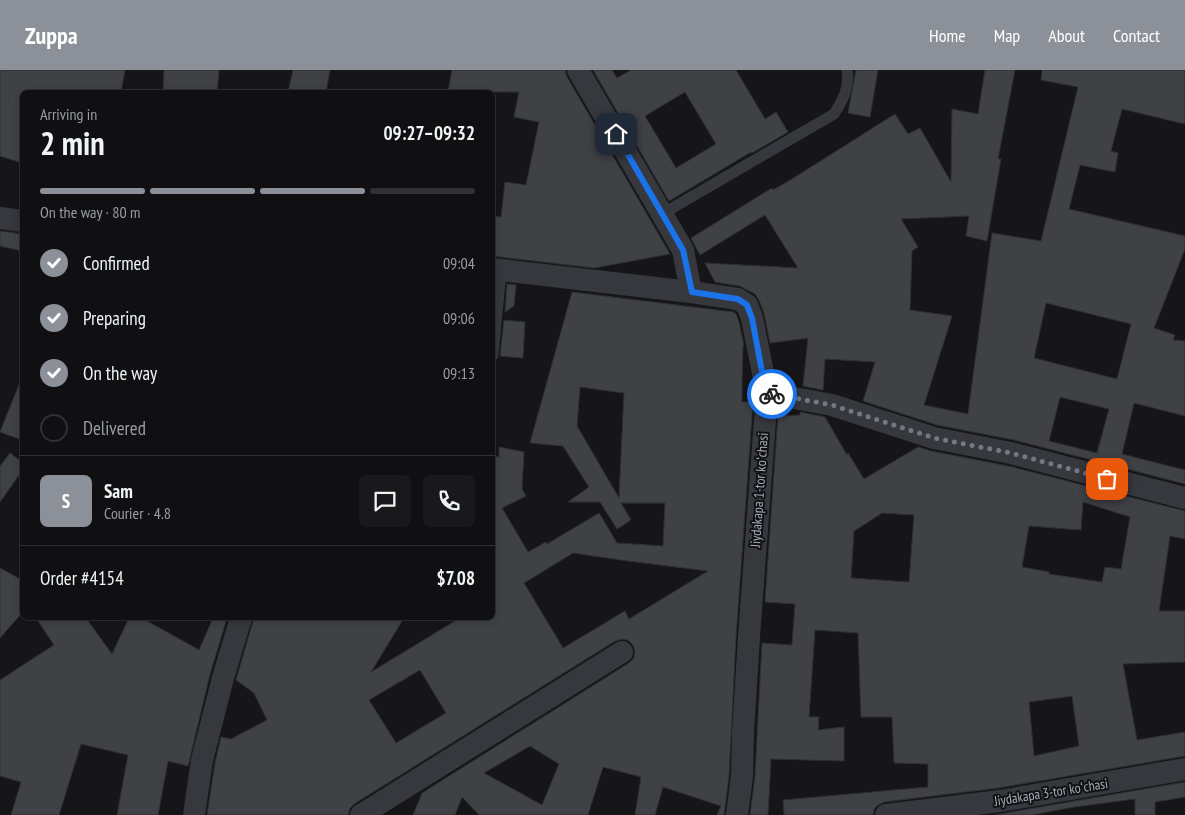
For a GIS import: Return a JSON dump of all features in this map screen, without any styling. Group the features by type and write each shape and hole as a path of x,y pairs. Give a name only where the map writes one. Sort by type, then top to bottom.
{"street":[{"path":"578,70 683,250 692,292"},
{"path":"0,218 20,221"},
{"name":"Jiydakapa 1-tor koʻchasi","path":"497,270 692,292 738,299 747,305 752,318 766,393 738,815"},
{"path":"766,393 832,405 934,438 1011,453 1185,498"},
{"path":"194,815 202,760 240,620"},
{"path":"361,815 622,652"},
{"name":"Jiydakapa 3-tor koʻchasi","path":"886,815 1000,801 1185,769"}],"lane":[{"path":"662,214 834,114 844,98 848,79 847,70"},
{"path":"495,312 497,270"}],"building":[{"path":"0,70 125,70 121,90 20,90 20,162 0,156"},
{"path":"164,70 219,70 217,90 163,90"},
{"path":"293,70 330,70 326,90 288,90"},
{"path":"452,70 565,70 567,77 670,254 594,268 495,256 495,216 501,217 505,182 526,185 539,122 514,117 519,92 448,90"},
{"path":"593,70 612,70 617,78 631,70 736,70 765,119 776,112 788,132 669,201","holes":["685,92 716,144 676,168 645,116"]},
{"path":"856,70 878,70 870,117 848,113"},
{"path":"985,70 1015,70 998,159 1001,159 987,241 966,236 969,216 901,219 918,247 912,251 910,310 952,316 924,405 968,414 992,233 1041,241 1078,87 1041,80 1042,70 1185,70 1185,124 1122,109 1111,151 1118,153 1115,172 1080,165 1069,209 1185,236 1185,249 1154,328 1175,335 1173,340 1185,341 1185,416 1134,403 1122,454 1185,470 1185,484 1014,440 937,425 863,401 875,362 825,359 823,390 803,386 808,338 770,343 764,313 755,294 740,286 715,282 705,263 798,268 765,215 700,255 691,238 772,188 773,190 792,179 895,114 908,134 920,128 951,182 952,109 978,114","holes":["1046,303 1131,324 1117,379 1034,358","1060,397 1109,409 1097,453 1049,441"]},
{"path":"0,231 20,234 20,251 0,246"},
{"path":"507,284 516,285 514,306 505,312"},
{"path":"572,292 733,312 736,314 744,346 742,402 753,402 736,636 729,775 724,815 717,815 721,806 663,787 655,815 635,815 641,777 603,767 588,815 479,815 462,797 455,815 413,815 422,793 629,663 634,658 635,651 633,645 628,640 622,639 615,641 354,804 350,808 348,815 207,815 221,737 231,739 267,720 254,693 236,680 253,620 403,620 371,672 457,620 495,620 495,456 499,457 499,447 524,452 522,489 526,496 502,508 528,552 546,542 547,544 599,513 617,543 663,546 665,503 621,503 631,520 617,529 600,502 568,502 589,487 563,446 530,443","holes":["580,387 624,393 619,498 577,426","573,553 628,561 708,571 629,619 625,611 563,648 524,583","420,670 446,713 396,743 369,700","530,746 559,764 542,805 484,773"]},
{"path":"504,320 525,322 523,358 500,356"},
{"path":"20,382 20,439 0,432"},
{"path":"800,412 825,417 847,455 848,453 864,479 918,447 1008,466 1185,511 1185,539 1170,536 1159,611 1185,611 1185,662 1123,664 1137,740 1185,732 1185,756 998,788 884,802 874,809 873,815 784,815 783,800 928,787 928,764 894,763 892,717 861,717 858,633 815,630 809,717 819,717 818,730 844,727 844,761 771,759 768,815 750,815 755,776 762,643 792,645 795,604 765,602 778,416 800,415","holes":["1083,502 1130,517 1121,569 1105,567 1102,582 1049,574 1049,572 1022,567 1029,526 1081,530","882,513 914,515 909,582 851,578 854,531","1072,696 1079,746 1034,756 1029,702"]},
{"path":"10,453 20,460 20,474 0,502 0,466"},
{"path":"0,568 20,579 20,615 0,638"},
{"path":"37,620 87,620 112,654 128,620 146,620 199,650 212,620 226,620 210,674 188,766 168,761 158,815 117,815 128,755 81,744 59,815 11,815 21,782 0,776 0,680 54,645"},
{"path":"1185,782 1185,797 1155,802 1155,815 1135,815 1135,799 1032,815 994,815"}],"way so far":[{"path":"772,394 832,405 934,438 1011,453 1107,479"}],"route":[{"path":"616,134 683,250 692,292 738,299 747,305 752,318 766,393 772,394"}]}
